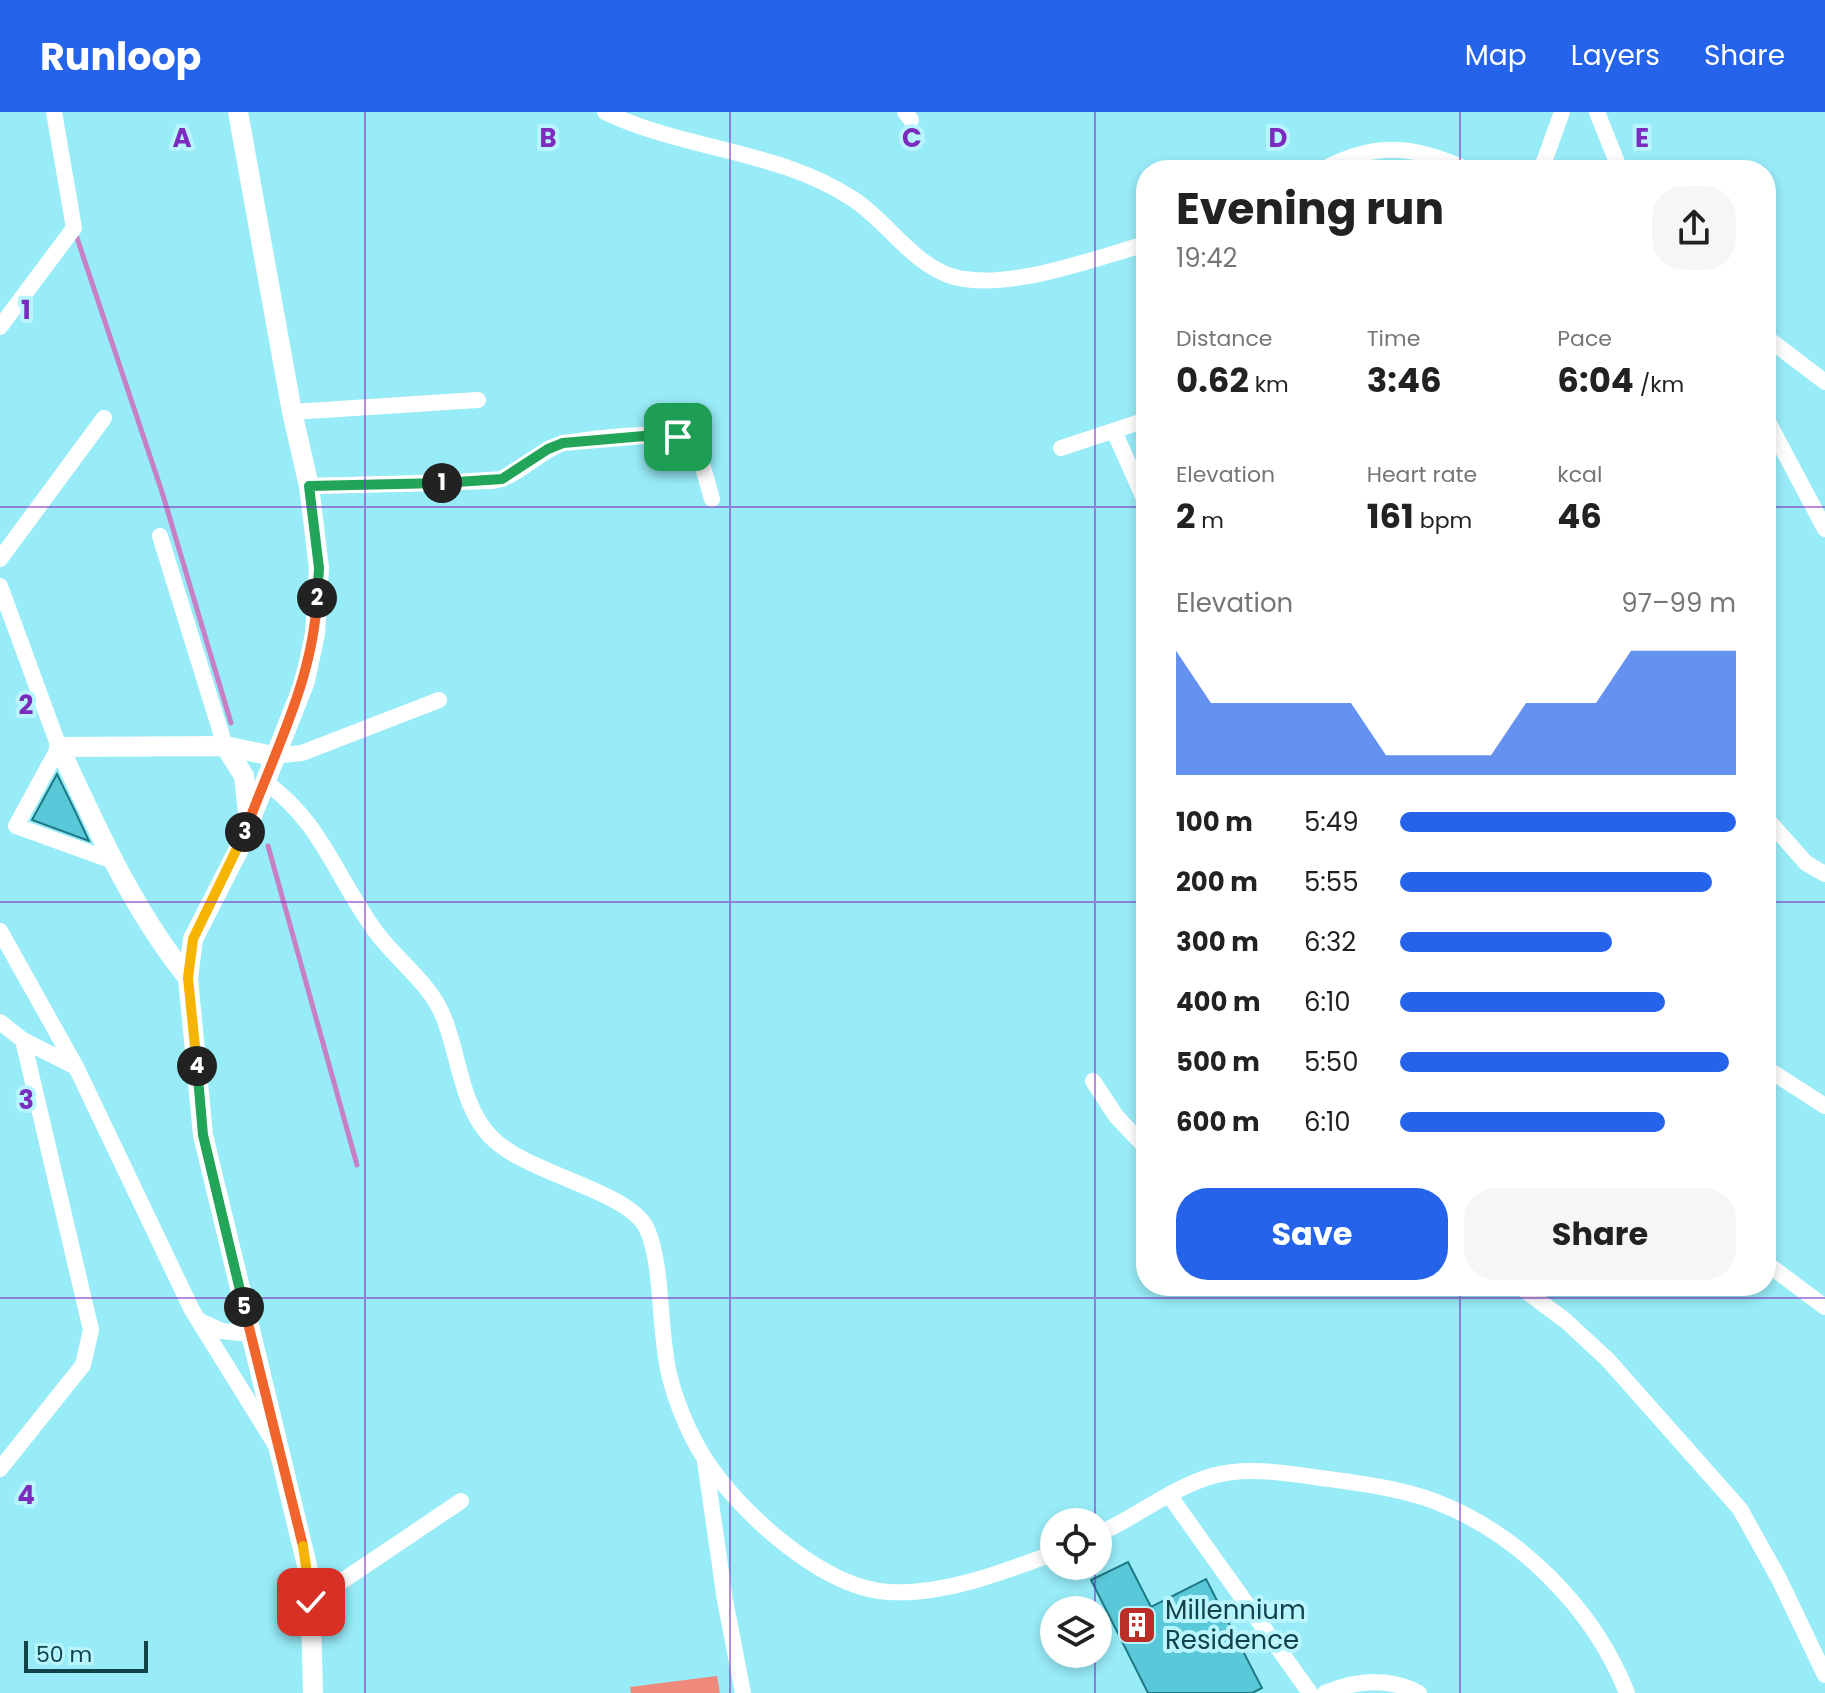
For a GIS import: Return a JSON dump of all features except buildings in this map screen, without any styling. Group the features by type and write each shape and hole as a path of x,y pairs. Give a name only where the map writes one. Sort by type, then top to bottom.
{"main road":[{"path":"238,112 292,412 309,486 319,568 315,634 305,681 246,829 193,939 188,978 203,1135 301,1536 311,1602 313,1693"},
{"path":"188,978 154,936 113,861 59,747 225,746 273,756"},
{"path":"225,746 236,760 248,793 246,829"},
{"path":"154,936 165,942 193,939"}],"street":[{"path":"0,327 70,233 54,112"},
{"path":"605,112 816,180 853,199 924,260 952,276 981,280 1021,276 1136,247"},
{"path":"1545,160 1562,112"},
{"path":"1597,112 1616,160"},
{"path":"1343,160 1378,148 1406,149 1438,160"},
{"path":"1776,345 1825,382"},
{"path":"292,412 478,400"},
{"path":"0,559 104,418"},
{"path":"1061,448 1136,423"},
{"path":"1114,431 1136,480"},
{"path":"309,486 493,481 509,476 548,449 563,443 660,435 678,437 694,448 712,499"},
{"path":"1776,437 1825,529"},
{"path":"160,536 225,746"},
{"path":"0,586 59,747 16,826 0,837"},
{"path":"273,756 302,753 439,700"},
{"path":"264,781 283,795 316,831 365,916 435,1001 477,1117 491,1137 514,1156 626,1207 647,1228 665,1358 683,1413 705,1459 756,1517 827,1575 855,1588 891,1593 938,1588 1006,1571 1040,1558"},
{"path":"16,826 113,861"},
{"path":"1776,829 1806,863 1825,874"},
{"path":"0,931 76,1067 199,1320 280,1451"},
{"path":"0,1022 23,1040 76,1067"},
{"path":"0,1469 83,1365 91,1330 23,1040"},
{"path":"1776,1074 1823,1103"},
{"path":"1093,1081 1116,1116 1136,1137"},
{"path":"1776,1270 1825,1307"},
{"path":"1532,1296 1566,1321 1608,1360 1740,1509 1779,1579 1825,1675"},
{"path":"199,1320 222,1331 250,1334"},
{"path":"705,1459 743,1693"},
{"path":"1112,1526 1169,1495 1213,1476 1255,1471 1370,1485 1433,1501 1477,1521 1522,1554 1561,1590 1594,1627 1613,1658 1627,1693"},
{"path":"1169,1495 1310,1693"},
{"path":"311,1602 461,1501"},
{"path":"1325,1693 1352,1684 1381,1681 1419,1693"}],"shaded area":[{"path":"717,1676 720,1693 631,1693 630,1687"}],"waterway":[{"path":"75,232 162,492 231,723"},
{"path":"268,846 357,1165"}],"place":[{"name":"Millennium Residence","path":"1137,1625"}],"route":[{"path":"311,1602 310,1578 301,1536 203,1135 188,978 193,939 239,849 305,681 315,634 319,568 309,486 493,481 509,476 534,457 563,443 660,435 678,437"}]}
